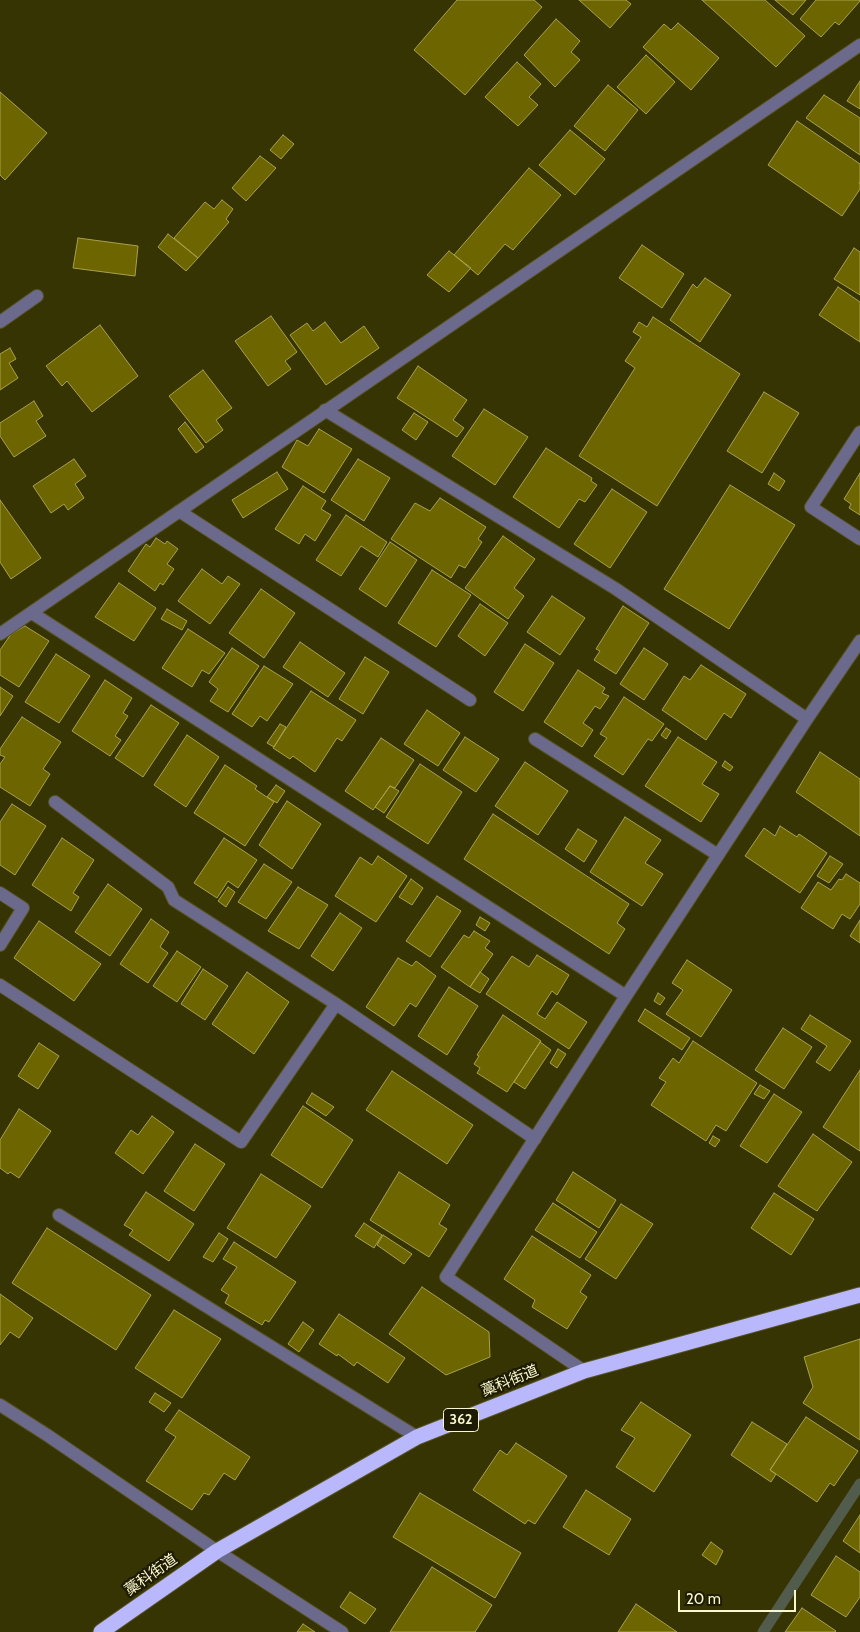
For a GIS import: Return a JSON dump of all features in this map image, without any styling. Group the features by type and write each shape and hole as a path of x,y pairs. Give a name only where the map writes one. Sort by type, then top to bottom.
{"highway":[{"name":"藁科街道","path":"101,1632 217,1551 417,1437 584,1371 860,1296"}],"street":[{"path":"0,634 860,45"},
{"path":"0,322 37,296"},
{"path":"325,410 616,590 807,719"},
{"path":"860,432 811,507 860,539"},
{"path":"179,512 470,700"},
{"path":"32,613 626,996"},
{"path":"584,1371 446,1278 626,996 860,641"},
{"path":"535,738 718,856"},
{"path":"55,802 168,887 174,900 336,1004 535,1139"},
{"path":"0,893 23,908 0,945"},
{"path":"0,985 241,1142 336,1004"},
{"path":"59,1215 417,1437"},
{"path":"0,1405 217,1551 342,1632"}],"building":[{"path":"457,0 534,0 542,7 465,95 414,50"},
{"path":"579,0 626,0 631,4 610,28"},
{"path":"702,0 765,0 805,36 776,67"},
{"path":"775,0 806,0 793,15"},
{"path":"816,0 860,1 839,25 835,22 821,37 800,19"},
{"path":"556,19 580,41 571,52 580,60 555,87 524,55"},
{"path":"678,23 719,58 691,90 643,47 664,24 671,30"},
{"path":"646,55 675,82 646,114 617,87"},
{"path":"517,62 541,84 529,97 538,105 518,126 485,97"},
{"path":"860,81 860,109 847,101"},
{"path":"608,85 638,110 605,151 574,126"},
{"path":"0,92 47,133 5,180 0,175"},
{"path":"824,95 860,118 860,155 806,118"},
{"path":"797,121 860,164 860,189 842,216 768,165"},
{"path":"570,130 605,159 575,195 539,165"},
{"path":"283,135 294,144 281,159 270,150"},
{"path":"260,156 276,168 246,201 232,188"},
{"path":"529,168 561,195 513,250 505,244 478,275 454,255"},
{"path":"222,200 233,209 226,219 229,222 198,258 174,238 205,202 214,209"},
{"path":"168,234 198,258 186,271 158,247"},
{"path":"78,238 138,246 135,276 73,268"},
{"path":"642,245 684,274 662,308 619,278"},
{"path":"854,248 860,252 860,295 834,279"},
{"path":"449,251 471,268 449,292 427,275"},
{"path":"705,278 731,295 700,342 670,320 693,284 697,288"},
{"path":"838,287 860,302 860,342 819,315"},
{"path":"271,316 297,352 285,361 291,369 268,386 235,341"},
{"path":"653,317 740,374 657,506 579,456 635,368 625,361 641,337 633,332 639,322 647,327"},
{"path":"325,322 341,343 364,326 379,348 326,385 290,335 307,323 313,331"},
{"path":"100,325 138,376 92,412 67,381 62,386 46,366"},
{"path":"10,348 16,359 9,363 18,378 0,390 0,354"},
{"path":"418,366 467,400 453,420 464,428 457,437 397,398"},
{"path":"203,370 232,408 216,420 223,430 206,443 169,396"},
{"path":"764,392 799,413 762,473 727,451"},
{"path":"34,401 43,416 36,421 46,436 14,457 0,436 0,423"},
{"path":"484,409 528,437 495,485 452,456"},
{"path":"414,413 428,422 416,440 402,430"},
{"path":"185,422 204,447 196,453 178,429"},
{"path":"319,429 352,449 324,493 282,467 297,440 308,446"},
{"path":"546,448 592,478 591,481 597,485 585,502 579,499 559,528 513,497"},
{"path":"74,459 86,476 75,484 84,498 68,510 64,504 51,513 33,486"},
{"path":"358,459 390,478 364,521 331,500"},
{"path":"277,472 288,489 243,518 232,500"},
{"path":"774,473 785,481 779,491 768,484"},
{"path":"860,473 860,515 849,508 851,504 844,499"},
{"path":"730,485 795,525 729,629 664,589"},
{"path":"303,486 326,501 321,509 331,515 315,541 305,534 299,544 275,529"},
{"path":"612,489 647,512 610,568 574,544"},
{"path":"440,498 486,527 478,539 482,542 465,568 459,565 451,578 391,539 415,503 430,511"},
{"path":"0,500 41,558 11,579 0,562"},
{"path":"346,515 387,542 378,557 361,546 341,576 316,560"},
{"path":"503,536 535,559 514,588 524,596 508,619 465,588"},
{"path":"156,538 165,544 167,541 178,549 167,564 174,569 163,585 160,583 155,591 128,571 146,544 150,547"},
{"path":"390,542 417,560 386,607 359,589"},
{"path":"202,569 222,584 228,576 240,584 210,624 178,601"},
{"path":"432,570 471,595 436,647 398,623"},
{"path":"119,583 156,608 134,641 95,617"},
{"path":"261,589 295,613 264,658 229,633"},
{"path":"552,596 585,618 560,655 527,632"},
{"path":"480,604 508,623 485,656 458,636"},
{"path":"623,606 649,623 616,674 594,660 600,651 596,649"},
{"path":"167,609 187,621 182,630 161,619"},
{"path":"25,626 49,641 19,687 0,675 0,650 11,634"},
{"path":"188,629 225,653 209,674 202,670 192,687 162,668"},
{"path":"300,642 345,673 328,697 283,667"},
{"path":"525,644 554,663 523,711 494,692"},
{"path":"232,648 259,666 228,712 210,701 218,689 209,682"},
{"path":"644,648 668,664 644,700 620,684"},
{"path":"56,654 90,676 59,723 25,702"},
{"path":"365,657 389,672 363,714 339,699"},
{"path":"701,665 746,694 731,718 724,713 706,740 662,710 684,676 690,680"},
{"path":"264,666 293,684 267,721 260,716 252,727 232,714"},
{"path":"578,670 605,688 602,693 609,696 600,709 595,706 583,723 593,730 582,747 544,722"},
{"path":"105,680 132,698 123,713 128,716 115,736 121,740 110,756 72,731"},
{"path":"0,687 13,696 0,716"},
{"path":"311,691 356,720 342,741 337,738 315,772 293,756 290,759 273,748"},
{"path":"624,697 664,724 652,741 648,739 623,775 594,756 607,738 600,734"},
{"path":"151,705 179,723 143,777 115,758"},
{"path":"427,710 460,733 438,766 404,744"},
{"path":"22,717 61,742 43,769 50,774 30,806 0,787 0,764 5,757 0,755 0,749"},
{"path":"280,724 286,727 274,747 267,743"},
{"path":"666,728 671,731 666,739 661,735"},
{"path":"187,735 219,757 186,807 154,785"},
{"path":"465,737 499,759 476,792 443,770"},
{"path":"678,737 717,762 702,784 719,794 701,822 645,786"},
{"path":"381,738 414,760 395,788 390,786 373,810 345,791"},
{"path":"820,752 860,779 860,836 796,792"},
{"path":"725,761 733,767 730,771 722,766"},
{"path":"525,762 568,791 538,835 495,806"},
{"path":"420,764 462,792 428,844 386,817"},
{"path":"225,765 257,786 255,789 274,802 245,846 194,813"},
{"path":"276,785 285,791 277,803 267,797"},
{"path":"390,786 399,791 384,813 375,807"},
{"path":"287,801 321,824 292,869 259,845"},
{"path":"12,804 46,826 15,875 0,865 0,822"},
{"path":"493,814 629,904 617,923 625,929 609,954 464,859"},
{"path":"625,817 661,840 645,863 663,874 642,906 590,872"},
{"path":"780,826 797,837 799,834 827,853 800,893 745,856 764,828 775,836"},
{"path":"578,829 597,841 584,862 565,849"},
{"path":"62,838 94,860 73,893 79,897 71,911 32,885"},
{"path":"224,838 257,860 238,888 228,881 217,898 194,883"},
{"path":"378,856 407,876 376,922 335,896 360,857 372,865"},
{"path":"830,856 843,864 829,883 817,876"},
{"path":"264,864 292,882 266,919 238,902"},
{"path":"846,874 860,883 860,904 850,919 842,914 833,929 801,908 818,882 831,890 839,879 842,880"},
{"path":"411,879 423,888 412,905 399,897"},
{"path":"108,884 142,909 110,956 75,932"},
{"path":"228,887 235,892 226,907 218,901"},
{"path":"298,887 328,905 299,949 268,931"},
{"path":"437,896 461,911 430,957 406,941"},
{"path":"340,913 362,928 333,971 311,956"},
{"path":"480,917 490,923 485,931 476,925"},
{"path":"151,919 169,932 160,947 168,953 148,983 120,964"},
{"path":"860,920 860,943 850,936"},
{"path":"39,921 101,964 74,1001 14,958"},
{"path":"474,931 490,941 485,948 493,954 470,987 441,967 464,935 469,938"},
{"path":"177,951 201,967 177,1002 153,986"},
{"path":"537,955 569,975 557,995 552,991 537,1014 545,1019 557,1002 587,1022 569,1049 486,994 512,956 529,967"},
{"path":"398,958 412,966 416,961 436,976 416,1007 410,1003 394,1026 366,1007"},
{"path":"687,960 732,990 701,1037 666,1014 683,990 672,983"},
{"path":"203,969 228,986 205,1020 181,1004"},
{"path":"247,972 289,1002 254,1054 212,1024"},
{"path":"480,972 489,979 480,993 470,987"},
{"path":"449,987 478,1006 447,1055 418,1036"},
{"path":"658,993 665,998 660,1005 654,1001"},
{"path":"645,1009 690,1038 682,1050 638,1021"},
{"path":"503,1015 541,1041 507,1092 477,1073 480,1068 474,1064 479,1056 477,1055"},
{"path":"810,1015 851,1041 830,1071 816,1062 827,1046 801,1029"},
{"path":"783,1028 812,1047 784,1089 755,1070"},
{"path":"693,1041 757,1083 726,1131 716,1125 706,1141 651,1105 666,1082 659,1078 673,1058 679,1063"},
{"path":"540,1042 551,1050 525,1089 514,1082"},
{"path":"39,1043 59,1056 38,1089 18,1076"},
{"path":"558,1049 566,1054 557,1068 550,1063"},
{"path":"860,1070 860,1151 823,1127"},
{"path":"392,1071 473,1125 447,1164 366,1110"},
{"path":"760,1085 770,1091 764,1099 754,1094"},
{"path":"312,1093 334,1107 326,1116 306,1103"},
{"path":"774,1094 802,1112 767,1163 740,1146"},
{"path":"303,1106 353,1140 322,1188 271,1155"},
{"path":"19,1109 51,1131 19,1178 10,1172 8,1174 0,1168 0,1140"},
{"path":"152,1116 174,1132 143,1174 115,1153 131,1130 138,1135"},
{"path":"813,1134 852,1162 817,1211 778,1186"},
{"path":"713,1136 720,1140 715,1147 709,1143"},
{"path":"195,1144 225,1164 194,1211 164,1191"},
{"path":"399,1172 450,1205 439,1224 447,1229 429,1257 370,1220"},
{"path":"573,1172 616,1200 599,1228 556,1200"},
{"path":"261,1174 311,1206 276,1258 227,1228"},
{"path":"146,1192 194,1224 169,1261 129,1235 133,1230 124,1225"},
{"path":"774,1193 814,1219 791,1255 751,1228"},
{"path":"553,1203 597,1232 580,1258 535,1230"},
{"path":"621,1204 653,1224 616,1279 585,1259"},
{"path":"364,1223 382,1235 374,1248 355,1236"},
{"path":"47,1228 151,1295 116,1350 12,1283"},
{"path":"219,1233 228,1239 213,1262 203,1257"},
{"path":"383,1235 412,1254 404,1264 377,1245"},
{"path":"532,1236 591,1275 580,1292 587,1297 567,1329 532,1307 535,1300 504,1279"},
{"path":"234,1242 296,1282 269,1322 265,1320 262,1325 225,1303 229,1295 221,1290 237,1267 223,1259"},
{"path":"422,1287 489,1332 490,1357 446,1375 389,1334"},
{"path":"0,1294 33,1318 19,1338 10,1332 0,1345"},
{"path":"174,1310 221,1339 182,1398 135,1368"},
{"path":"339,1314 405,1358 388,1383 357,1362 354,1366 338,1354 337,1356 319,1344"},
{"path":"303,1322 314,1330 299,1352 288,1344"},
{"path":"860,1339 860,1440 803,1403 813,1387 804,1357"},
{"path":"155,1393 171,1403 164,1412 149,1402"},
{"path":"641,1402 691,1435 654,1492 616,1467 635,1438 621,1430"},
{"path":"179,1410 250,1457 235,1480 224,1473 209,1495 204,1493 192,1510 146,1481 176,1437 165,1430"},
{"path":"806,1417 858,1451 834,1486 830,1483 817,1502 770,1470"},
{"path":"752,1422 787,1444 770,1470 776,1474 771,1482 731,1455"},
{"path":"516,1443 567,1476 535,1524 528,1520 525,1524 473,1490 500,1450 507,1455"},
{"path":"586,1490 631,1519 609,1555 563,1527"},
{"path":"420,1493 521,1553 495,1598 393,1537"},
{"path":"860,1515 860,1553 843,1541"},
{"path":"711,1542 723,1551 716,1565 702,1555"},
{"path":"836,1556 860,1572 860,1597 846,1617 811,1595"},
{"path":"432,1567 492,1605 475,1632 390,1632"},
{"path":"350,1592 376,1609 365,1624 340,1607"},
{"path":"636,1604 677,1632 618,1632"},
{"path":"802,1608 836,1631 785,1632"},
{"path":"303,1624 315,1632 297,1632"}],"waterway":[{"path":"763,1632 860,1484"}]}
